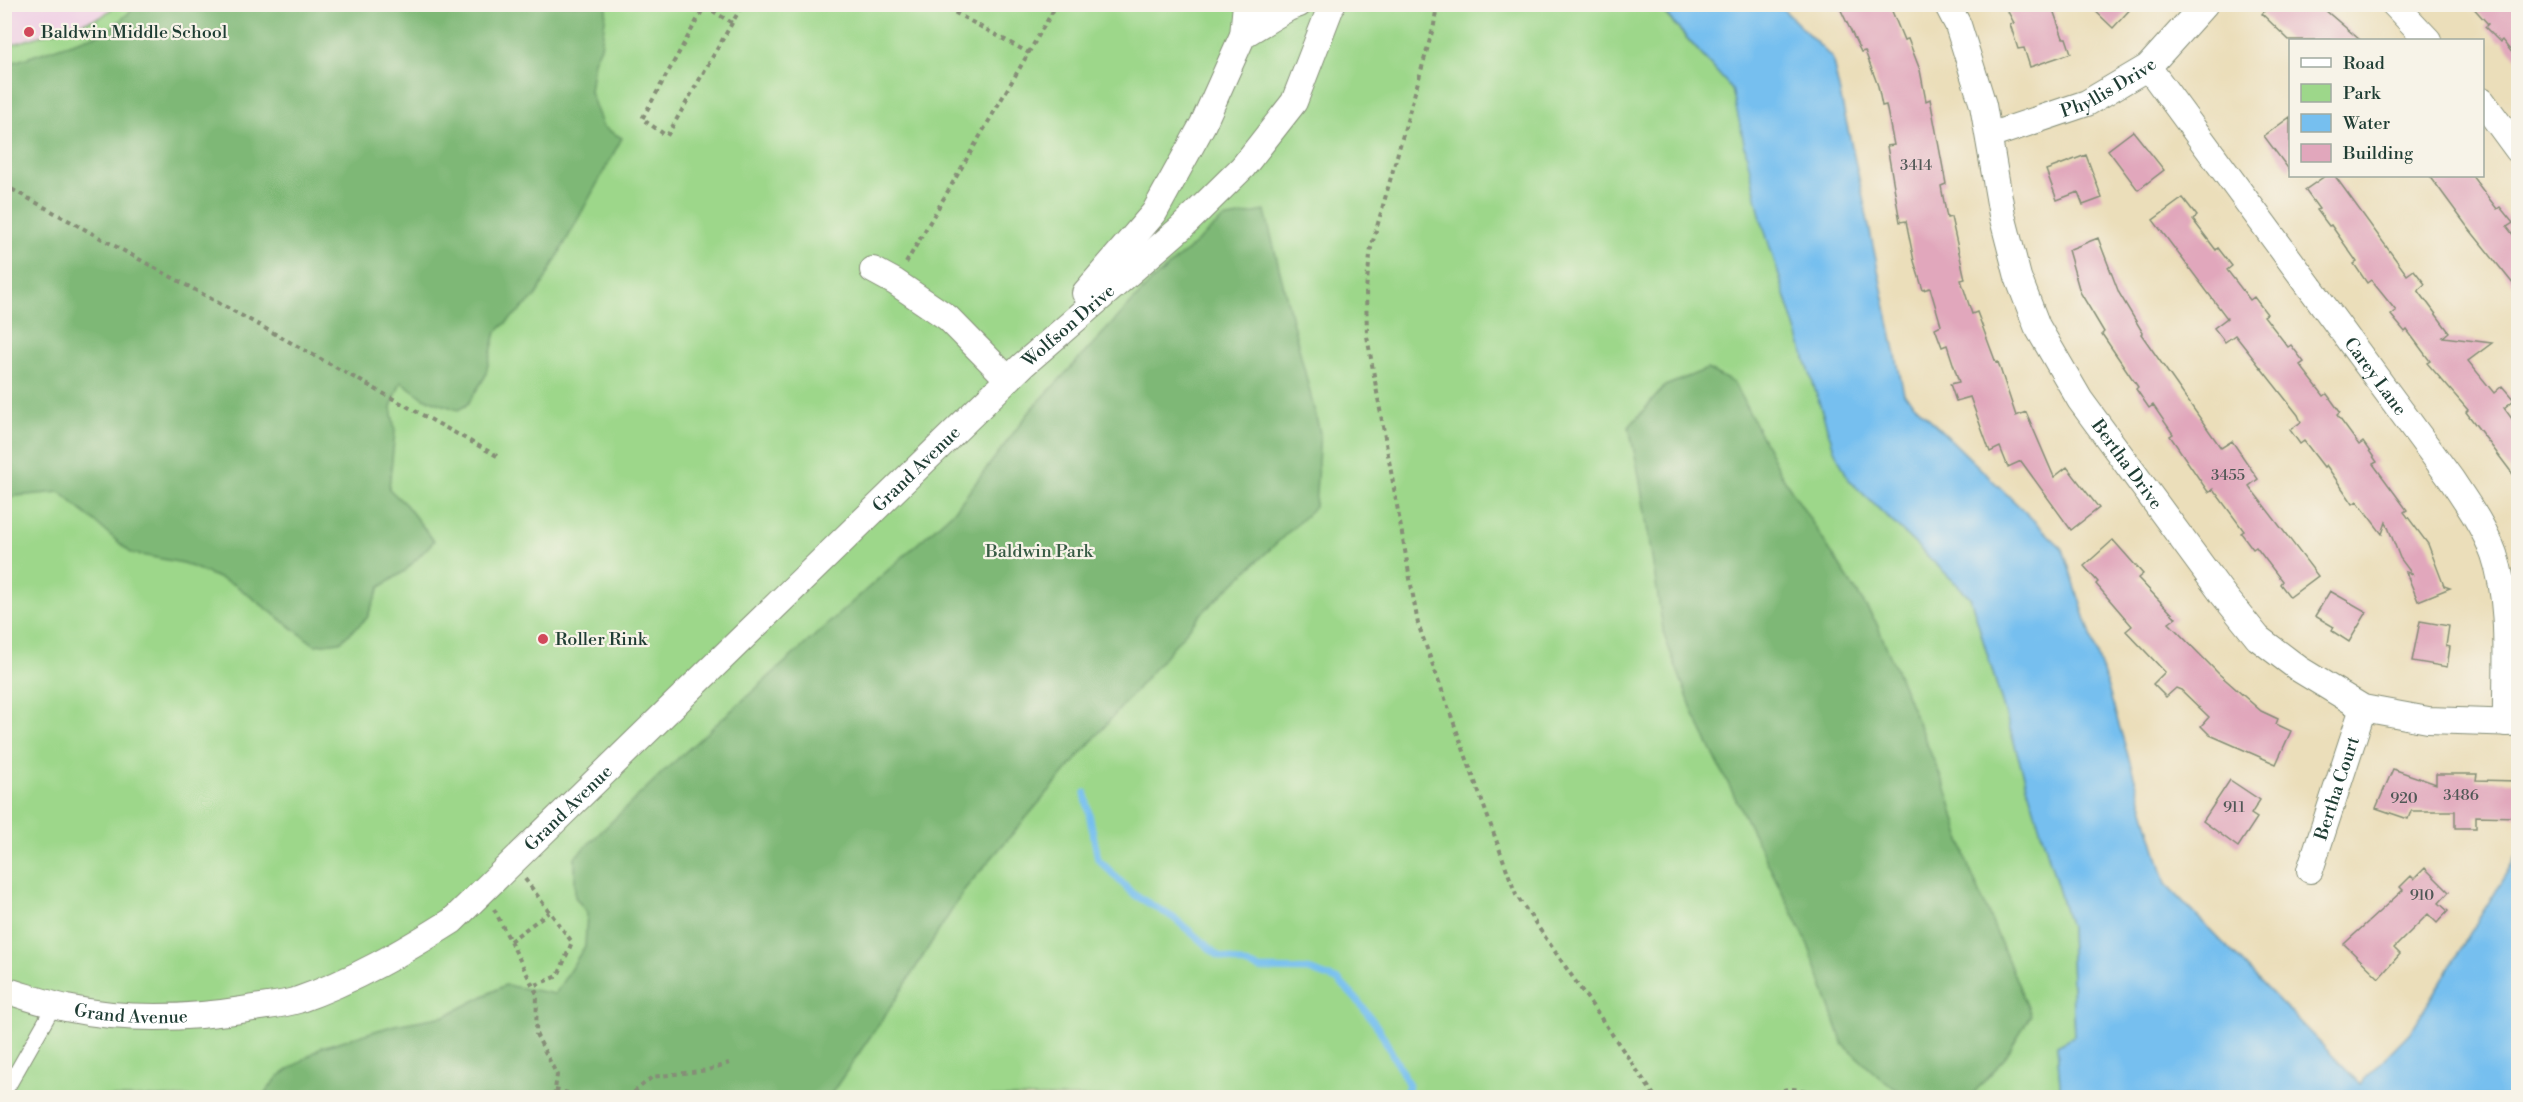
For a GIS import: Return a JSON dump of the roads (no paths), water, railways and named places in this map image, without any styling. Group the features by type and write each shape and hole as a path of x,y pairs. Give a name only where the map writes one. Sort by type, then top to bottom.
{"street":[{"name":"Wolfson Drive","path":"1016,372 1154,213 1203,124 1243,35 1246,4"},
{"path":"1243,35 1288,8 1299,4"},
{"name":"Wolfson Drive","path":"1016,372 1180,228 1244,167 1294,102 1332,4"},
{"name":"Bertha Drive","path":"1947,4 1958,25 1983,105 2002,215 2018,277 2037,326 2079,400 2220,592 2258,638 2299,669 2363,708 2428,720 2512,723"},
{"name":"Phyllis Drive","path":"1989,136 2087,103 2148,67 2205,4"},
{"path":"2394,4 2427,39"},
{"name":"Carey Lane","path":"2148,67 2451,479 2481,525 2494,555 2504,598 2512,723"},
{"path":"2484,104 2518,150"},
{"path":"884,276 948,318 1016,372"},
{"name":"Grand Avenue","path":"4,990 55,1004 144,1018 178,1018 295,1001 345,982 391,958 452,921 1016,372"},
{"name":"Bertha Court","path":"2310,870 2363,708"}],"lane":[{"path":"9,1085 55,1004"}],"water":[{"path":"1658,5 1779,5 1832,58 1904,394 2063,549 2108,688 2166,884 2360,1084 2410,1033 2516,857 2518,858 2518,1097 2061,1097 2057,1045 2074,1036 2070,927 1970,597 1849,480 1834,449 1761,219 1732,89"}],"waterway":[{"path":"1085,793 1098,859 1133,894 1174,918 1219,956 1260,969 1309,970 1339,981 1379,1029 1409,1085 1404,1098"}],"place":[{"name":"Baldwin Middle School","path":"29,32"},
{"name":"Roller Rink","path":"543,639"}],"park label":[{"name":"Baldwin Park","path":"1039,551"}]}
